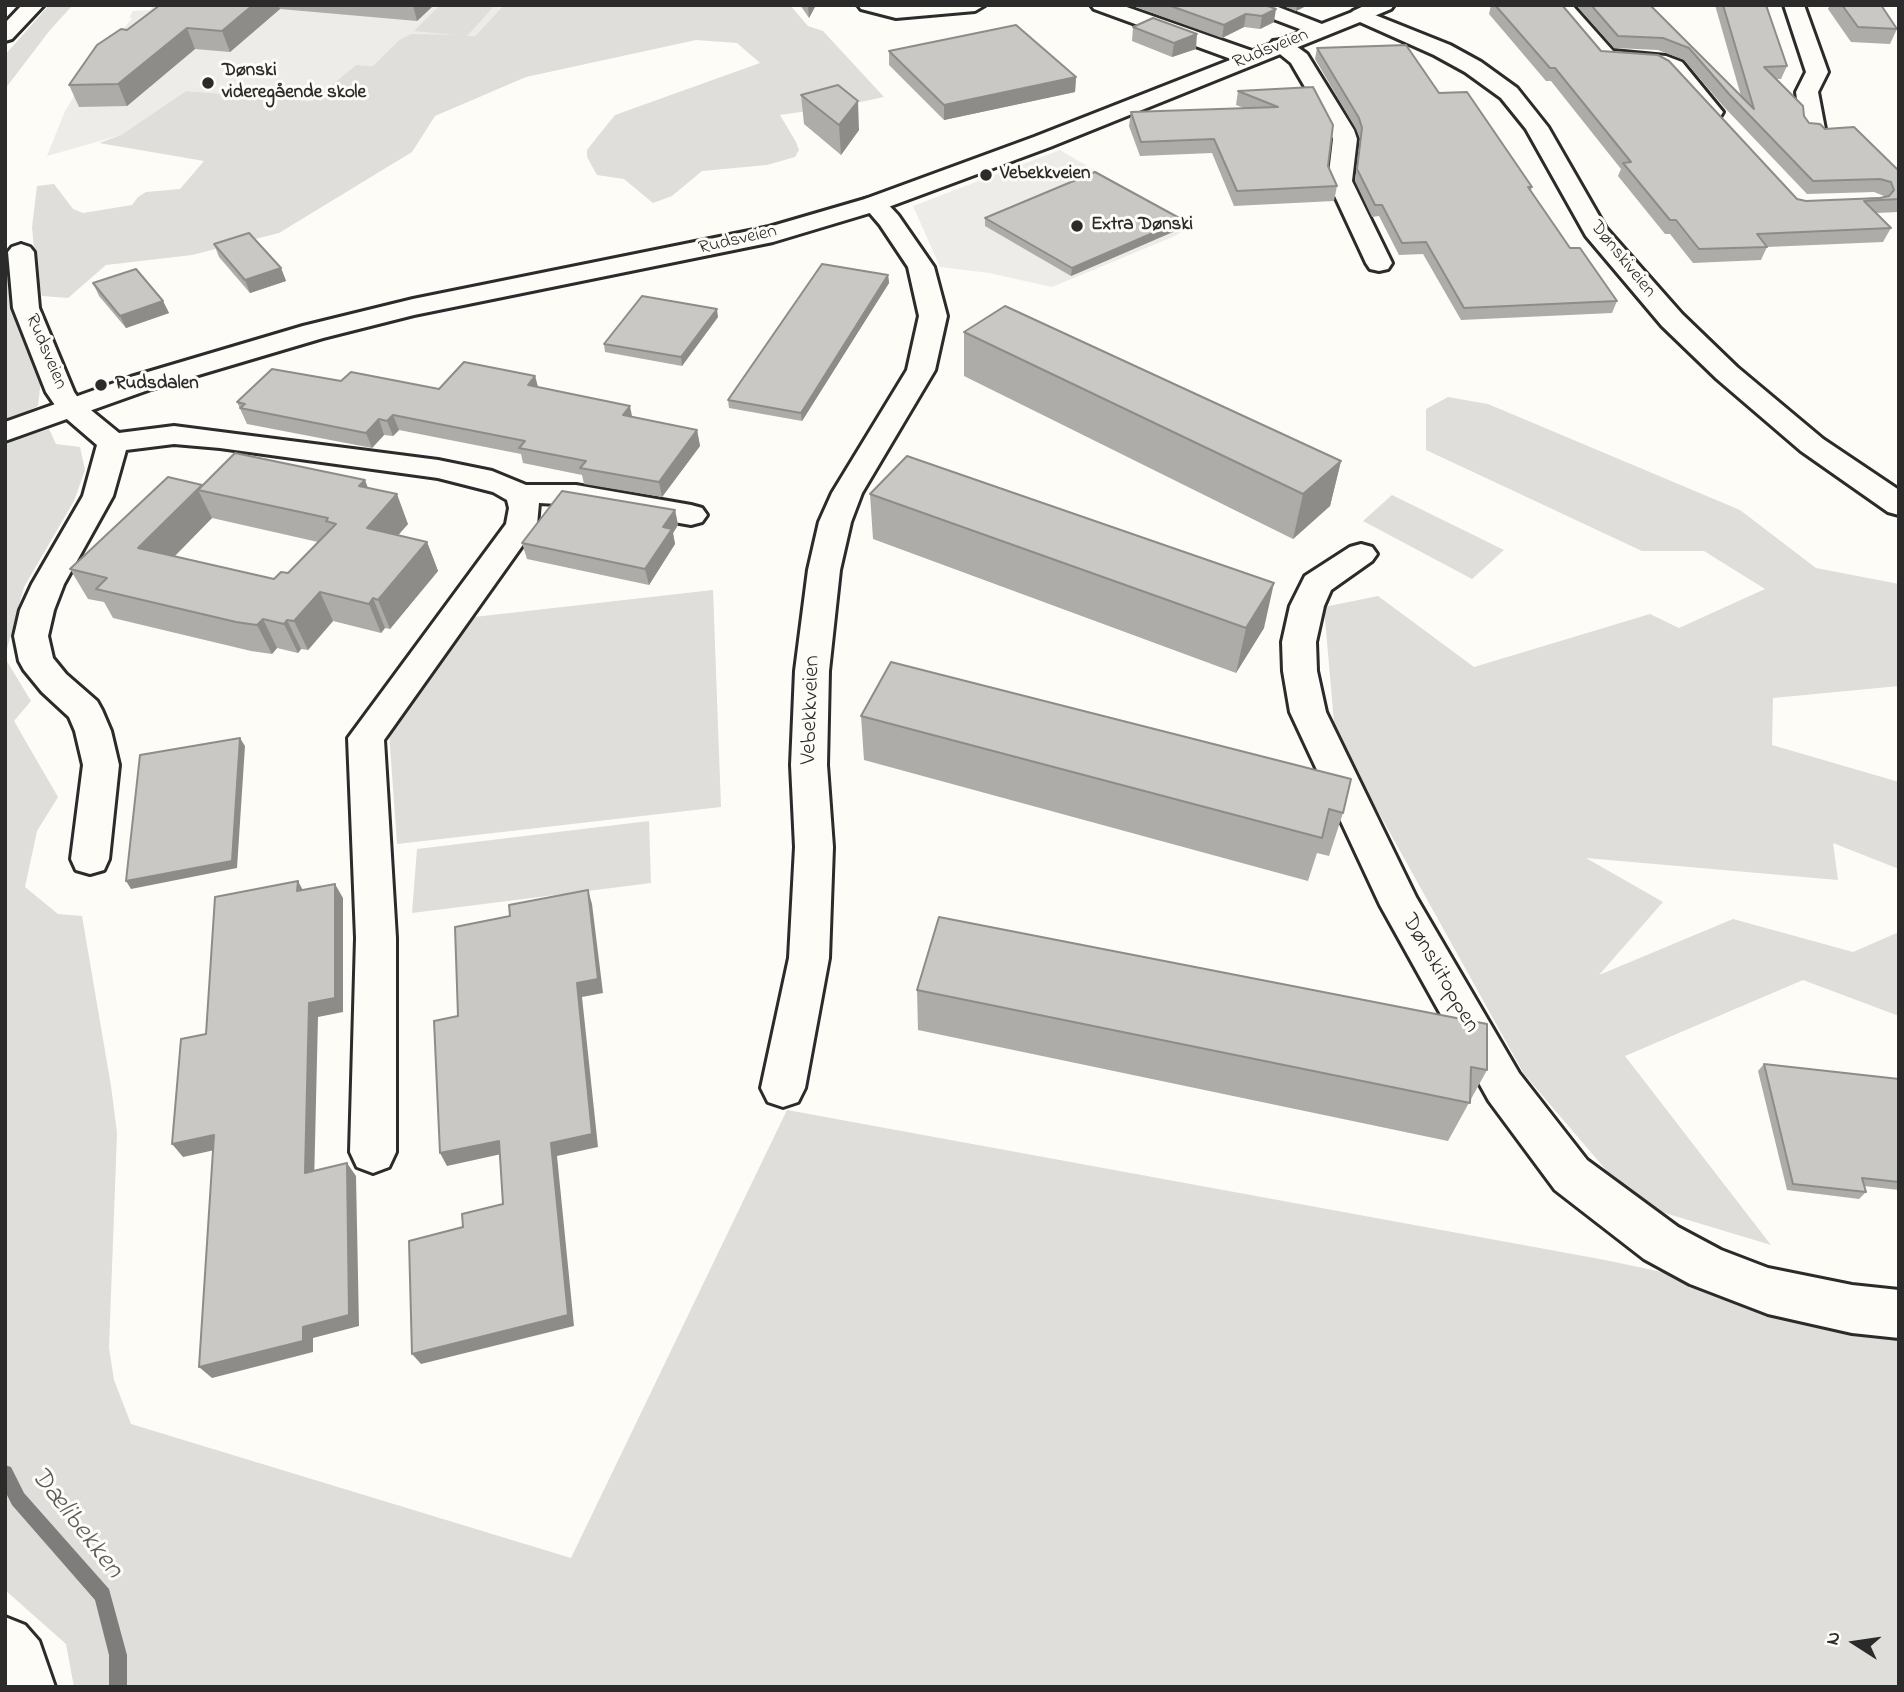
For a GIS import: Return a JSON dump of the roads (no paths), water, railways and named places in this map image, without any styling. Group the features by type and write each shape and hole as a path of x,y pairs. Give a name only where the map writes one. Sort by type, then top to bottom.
{"street":[{"path":"5,35 34,5"},
{"path":"869,5 896,12 975,5"},
{"path":"1101,5 1251,58"},
{"path":"1254,5 1320,30"},
{"name":"Rudsveien","path":"16,428 219,360 413,307 761,236 874,204 1042,142 1384,5"},
{"path":"1561,5 1607,57 1658,60 1674,66 1731,132"},
{"path":"1794,5 1816,72 1807,92 1813,129"},
{"name":"Dønskiveien","path":"1360,15 1442,50 1473,67 1509,93 1536,127 1595,230 1672,320 1727,373 1812,445 1899,505"},
{"path":"1281,46 1299,59 1342,130 1345,139 1340,181 1379,263"},
{"name":"Vebekkveien","path":"782,1088 809,958 814,847 809,765 811,671 824,570 835,522 847,493 921,370 933,316 921,267 889,220 874,204"},
{"name":"Rudsveien","path":"22,265 26,308 60,392 71,408"},
{"path":"71,408 112,443"},
{"path":"112,443 174,435 220,439 438,469 481,478 521,495 576,495 691,515"},
{"path":"90,859 100,765 93,731 85,710 54,683 36,661 31,636 37,610 48,584 98,496 112,443"},
{"path":"373,1152 376,938 366,737 521,525 525,508 521,495"},
{"name":"Dønskitoppen","path":"1361,554 1317,584 1307,606 1299,642 1300,671 1308,712 1400,905 1504,1087 1571,1175 1661,1242 1707,1268 1768,1291 1852,1308 1899,1314"},
{"path":"5,1645 19,1661 27,1687"}],"waterway":[{"name":"Dælibekken","path":"5,1473 18,1499 103,1595 118,1655 118,1687"}],"place":[{"name":"Dønski videregående skole","path":"208,83"},
{"name":"Vebekkveien","path":"986,175"},
{"name":"Extra Dønski","path":"1077,226"},
{"name":"Rudsdalen","path":"101,385"}]}
